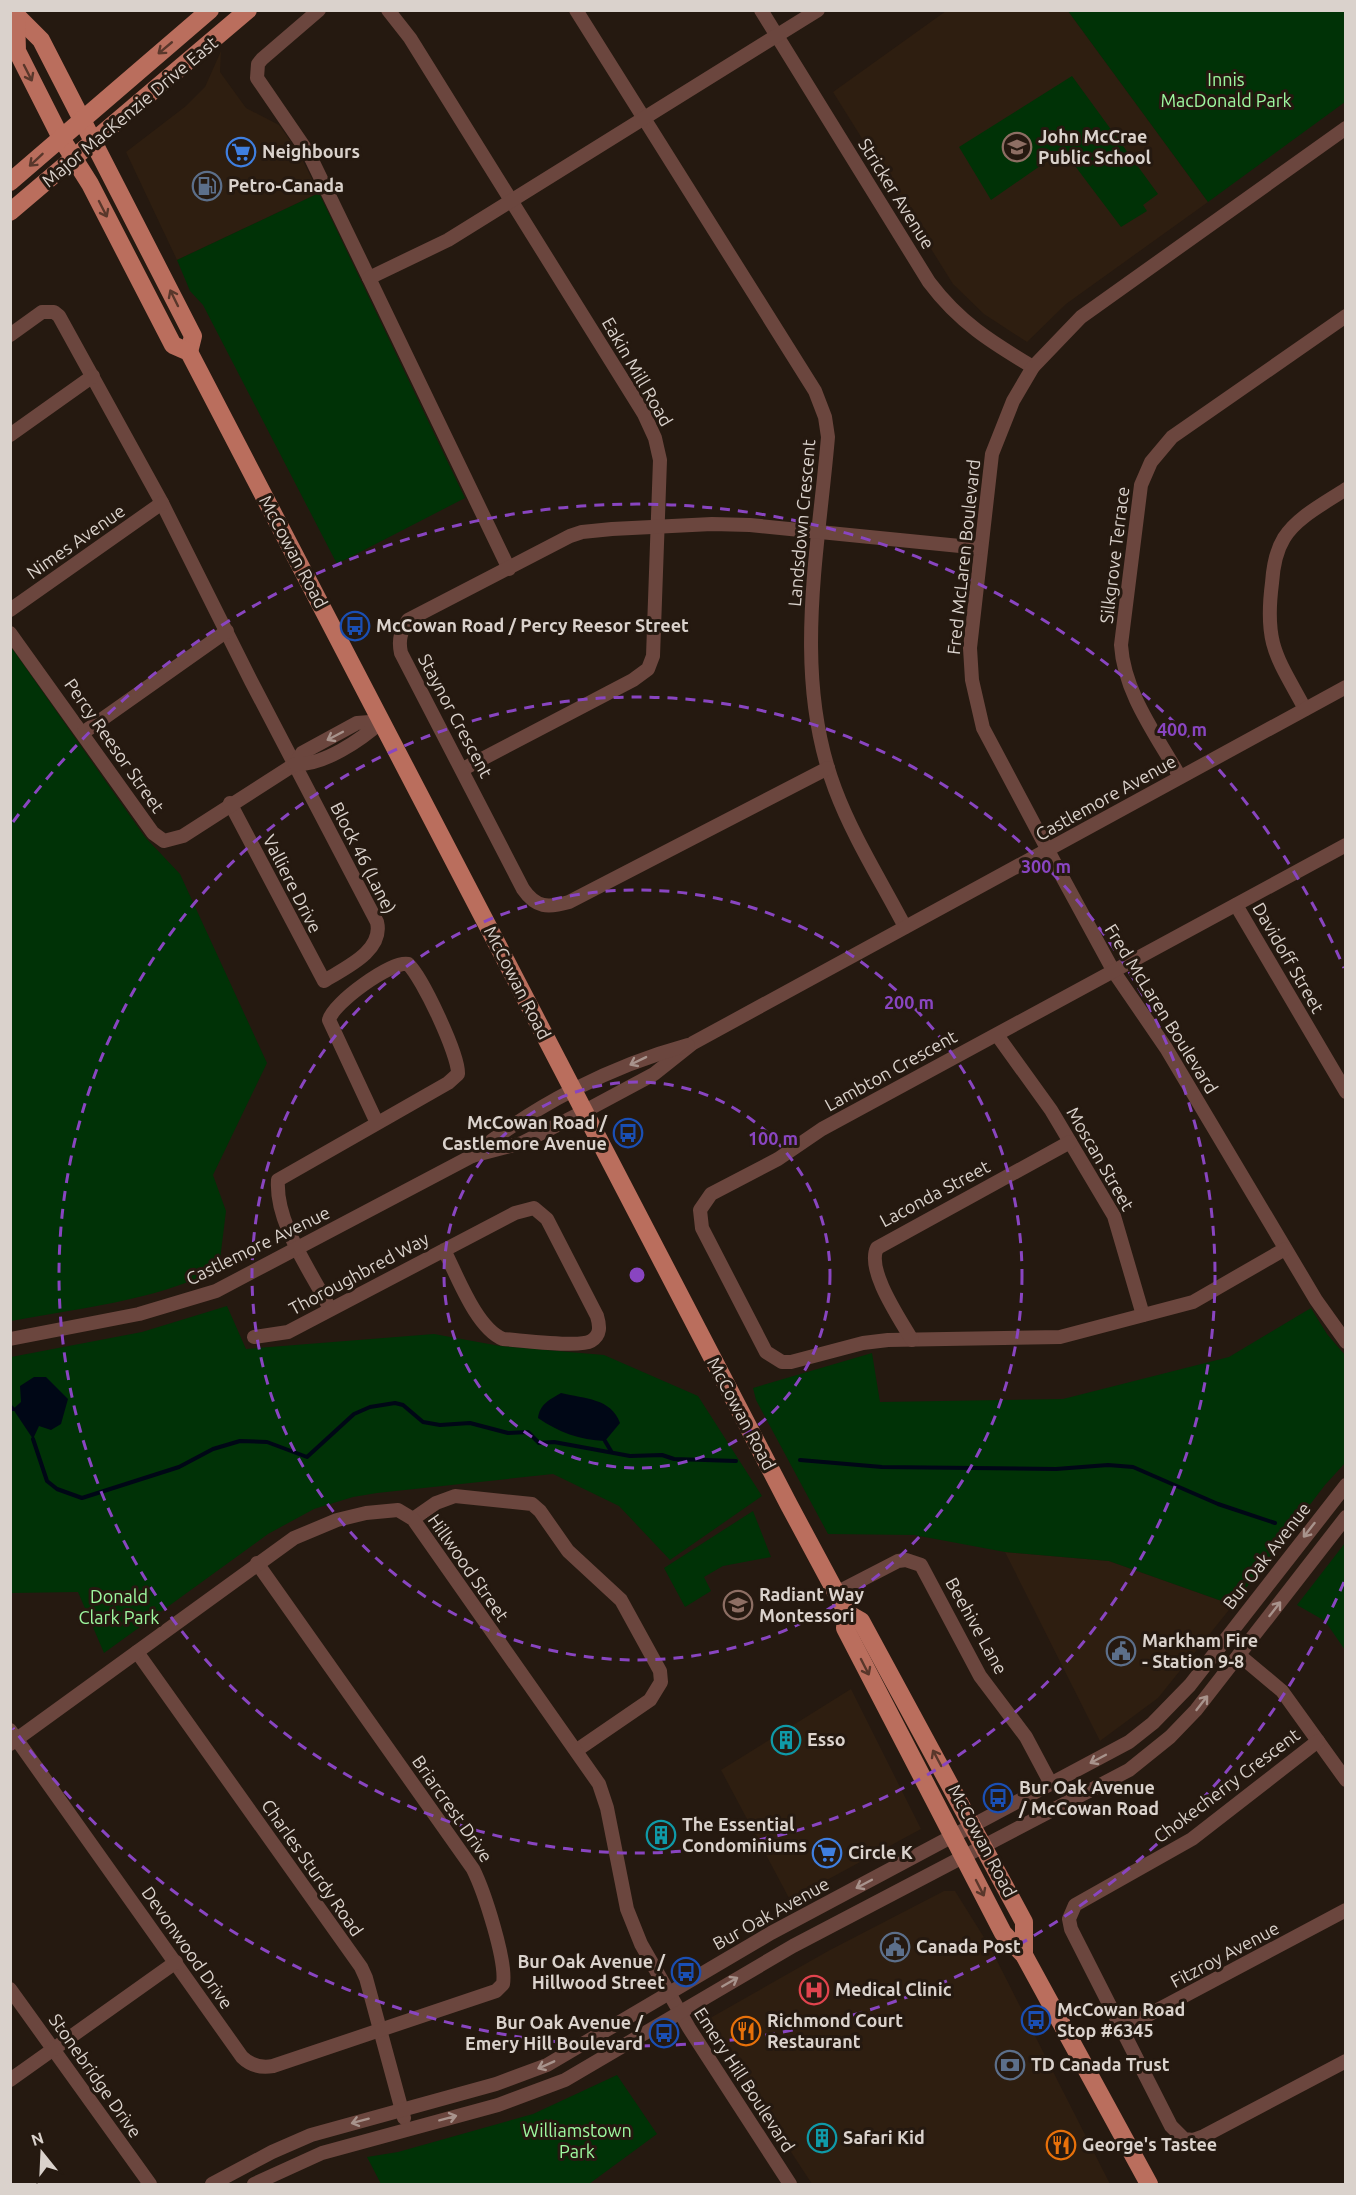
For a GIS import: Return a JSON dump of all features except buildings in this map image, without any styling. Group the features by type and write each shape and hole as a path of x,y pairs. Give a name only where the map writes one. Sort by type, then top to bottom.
{"main road":[{"name":"Major MacKenzie Drive East","path":"10,182 81,118 210,10"},
{"name":"Major MacKenzie Drive East","path":"10,213 249,10"},
{"name":"McCowan Road","path":"15,14 41,40 193,336 189,352"},
{"name":"McCowan Road","path":"15,14 16,51 61,138 90,184 173,345 189,352 573,1092 585,1111 711,1358 836,1593 847,1613 861,1620 973,1825 1024,1922 1024,1955"},
{"name":"McCowan Road","path":"847,1613 845,1628 1003,1933 1024,1955 1149,2184"}],"street":[{"path":"319,10 262,59 258,64 257,78 309,154 509,569"},
{"name":"Eakin Mill Road","path":"388,10 410,38 651,426 660,460 653,656 648,669 633,680 463,770"},
{"name":"Landsdown Crescent","path":"576,10 815,391 825,417 828,436 809,652 811,694 828,768 842,805 905,927"},
{"name":"Stricker Avenue","path":"761,10 924,273 948,307 979,334 1033,367"},
{"path":"369,278 448,240 818,10"},
{"name":"Fred McLaren Boulevard","path":"1346,128 1081,317 1033,367 1012,401 998,434 989,468 970,648 977,706 990,743 1114,972 1166,1048 1321,1308 1346,1342"},
{"name":"Block 46 (Lane)","path":"10,336 34,317 49,310 59,316 162,503 379,929 379,935 372,948 324,981"},
{"name":"Silkgrove Terrace","path":"1180,777 1135,695 1122,658 1122,633 1141,485 1151,462 1172,437 1346,316"},
{"path":"10,435 93,376"},
{"path":"1305,709 1272,645 1268,619 1274,564 1284,538 1292,529 1346,489"},
{"name":"Nimes Avenue","path":"10,610 162,503"},
{"name":"Staynor Crescent","path":"828,768 569,902 548,907 533,903 401,653 399,641 401,630 408,620 582,532 712,524 820,531 980,548"},
{"path":"84,732 227,631"},
{"name":"Percy Reesor Street","path":"10,633 84,732 158,838 170,841 177,839 230,803 295,764 302,753 357,723 382,722"},
{"name":"Castlemore Avenue","path":"472,1156 522,1143 654,1074 693,1043 1346,687"},
{"name":"Valliere Drive","path":"230,803 324,981"},
{"name":"Lambton Crescent","path":"1285,1249 1200,1299 1060,1337 863,1343 791,1362 773,1358 766,1352 702,1228 700,1210 711,1194 778,1159 822,1129 1346,845"},
{"name":"Davidoff Street","path":"1236,905 1346,1092"},
{"path":"330,1310 281,1213 278,1180 448,1083 458,1074 453,1050 420,980 408,964 395,964 337,1005 329,1020 377,1123"},
{"name":"Moscan Street","path":"997,1035 1043,1097 1118,1223 1143,1315"},
{"name":"Castlemore Avenue","path":"10,1339 118,1319 187,1301 230,1284 472,1156 509,1126 573,1092 647,1056 693,1043"},
{"name":"Laconda Street","path":"912,1340 875,1272 874,1255 877,1248 1070,1142"},
{"name":"Thoroughbred Way","path":"254,1337 288,1332 444,1250 525,1209 534,1208 542,1213 597,1316 600,1330 597,1337 590,1342 575,1344 503,1339 496,1336 484,1326 444,1250"},
{"name":"Bur Oak Avenue","path":"212,2184 272,2152 311,2135 496,2084 547,2065 771,1933 1129,1742 1174,1703 1346,1485"},
{"path":"413,1519 436,1503 455,1496 532,1504 540,1511 572,1555 621,1600 660,1671 661,1682 650,1700 577,1750"},
{"name":"Hillwood Street","path":"12,1738 137,1652 294,1538 344,1518 390,1510 406,1513 413,1519 577,1750 604,1796 623,1894 634,1928 669,1994"},
{"path":"255,2184 322,2153 498,2105 546,2088 595,2063 784,1951 1120,1775 1149,1755 1184,1724 1346,1517"},
{"name":"Beehive Lane","path":"836,1593 898,1561 906,1560 921,1566 980,1676 1026,1737 1051,1784"},
{"name":"Briarcrest Drive","path":"257,1563 468,1861 483,1891 502,1966 503,1984 488,1995 381,2030"},
{"name":"Charles Sturdy Road","path":"137,1652 361,1967 381,2030 407,2129"},
{"path":"1239,1655 1276,1684 1346,1780"},
{"name":"Devonwood Drive","path":"12,1738 242,2056 252,2065 263,2068 273,2066 381,2030"},
{"name":"Chokecherry Crescent","path":"1318,1741 1192,1839 1075,1905 1069,1919 1071,1929 1120,2030 1171,2126 1184,2139 1193,2140 1204,2136 1346,2061"},
{"name":"Fitzroy Avenue","path":"1120,2030 1346,1910"},
{"path":"10,2080 176,1962"},
{"name":"Stonebridge Drive","path":"10,1989 150,2184"},
{"name":"Emery Hill Boulevard","path":"669,1994 790,2184"}],"shaded area":[{"name":"John McCrae Public School","path":"946,11 1068,11 1208,202 1066,304 1027,342 984,314 953,284 833,92"},
{"path":"221,51 220,72 246,108 279,125 299,153 319,193 177,260 126,152 186,106 205,87"},
{"path":"1005,1552 1109,1561 1233,1605 1158,1698 1100,1741"},
{"path":"851,1689 921,1829 790,1900 721,1770"},
{"path":"944,1891 955,1891 990,1947 1110,2184 812,2184 705,2021 830,1950"}],"green space":[{"name":"Innis MacDonald Park","path":"1068,11 1345,11 1345,102 1208,202"},
{"path":"1072,76 1158,194 1143,205 1147,211 1121,227 1063,150 991,200 959,147"},
{"path":"319,193 465,498 337,564 203,305 190,291 177,260"},
{"path":"11,647 145,837 180,874 267,1063 213,1175 226,1211 219,1268 195,1279 144,1296 11,1321"},
{"name":"Donald Clark Park","path":"227,1306 246,1349 434,1334 500,1346 604,1355 698,1396 762,1496 670,1560 619,1506 553,1474 353,1497 314,1509 268,1534 104,1653 78,1592 11,1593 11,1357 142,1332"},
{"path":"1311,1308 1327,1334 1345,1355 1345,1463 1325,1485 1233,1605 1109,1561 1005,1552 914,1535 828,1534 756,1400 753,1388 872,1353 880,1402 1063,1399 1229,1357"},
{"path":"753,1511 771,1557 723,1566 704,1577 711,1591 685,1607 664,1568"},
{"path":"1345,1543 1345,1650 1325,1621 1297,1605"},
{"name":"Williamstown Park","path":"617,2075 657,2134 589,2184 381,2184 367,2157 398,2152 533,2114"}],"water":[{"path":"34,1377 46,1377 68,1399 61,1424 51,1430 39,1426 33,1439 13,1409 21,1402 20,1386"},
{"path":"561,1393 604,1404 616,1415 620,1423 605,1441 578,1437 538,1418 543,1406"}],"waterway":[{"path":"33,1439 47,1481 57,1489 82,1498 179,1467 213,1449 240,1441 267,1442 307,1457 354,1414 370,1407 395,1403 403,1405 423,1422 440,1425 470,1423 508,1433 528,1432 539,1443 554,1442 630,1456 662,1455 674,1459 736,1461"},
{"path":"10,1406 13,1409"},
{"path":"605,1441 611,1451"},
{"path":"800,1460 882,1467 1056,1469 1108,1465 1133,1467 1218,1504 1275,1523"}],"place":[{"name":"John McCrae Public School","path":"1017,147"},
{"name":"Neighbours","path":"241,152"},
{"name":"Petro-Canada","path":"207,186"},
{"name":"McCowan Road / Percy Reesor Street","path":"355,626"},
{"name":"McCowan Road / Castlemore Avenue","path":"628,1133"},
{"name":"Radiant Way Montessori","path":"738,1605"},
{"name":"Markham Fire - Station 9-8","path":"1121,1651"},
{"name":"Esso","path":"786,1740"},
{"name":"Bur Oak Avenue / McCowan Road","path":"998,1798"},
{"name":"The Essential Condominiums","path":"661,1835"},
{"name":"Circle K","path":"827,1853"},
{"name":"Canada Post","path":"895,1947"},
{"name":"Bur Oak Avenue / Hillwood Street","path":"686,1972"},
{"name":"Medical Clinic","path":"814,1990"},
{"name":"McCowan Road Stop #6345","path":"1036,2020"},
{"name":"Richmond Court Restaurant","path":"746,2031"},
{"name":"Bur Oak Avenue / Emery Hill Boulevard","path":"664,2033"},
{"name":"TD Canada Trust","path":"1010,2065"},
{"name":"Safari Kid","path":"822,2138"},
{"name":"George's Tastee","path":"1061,2145"}]}
